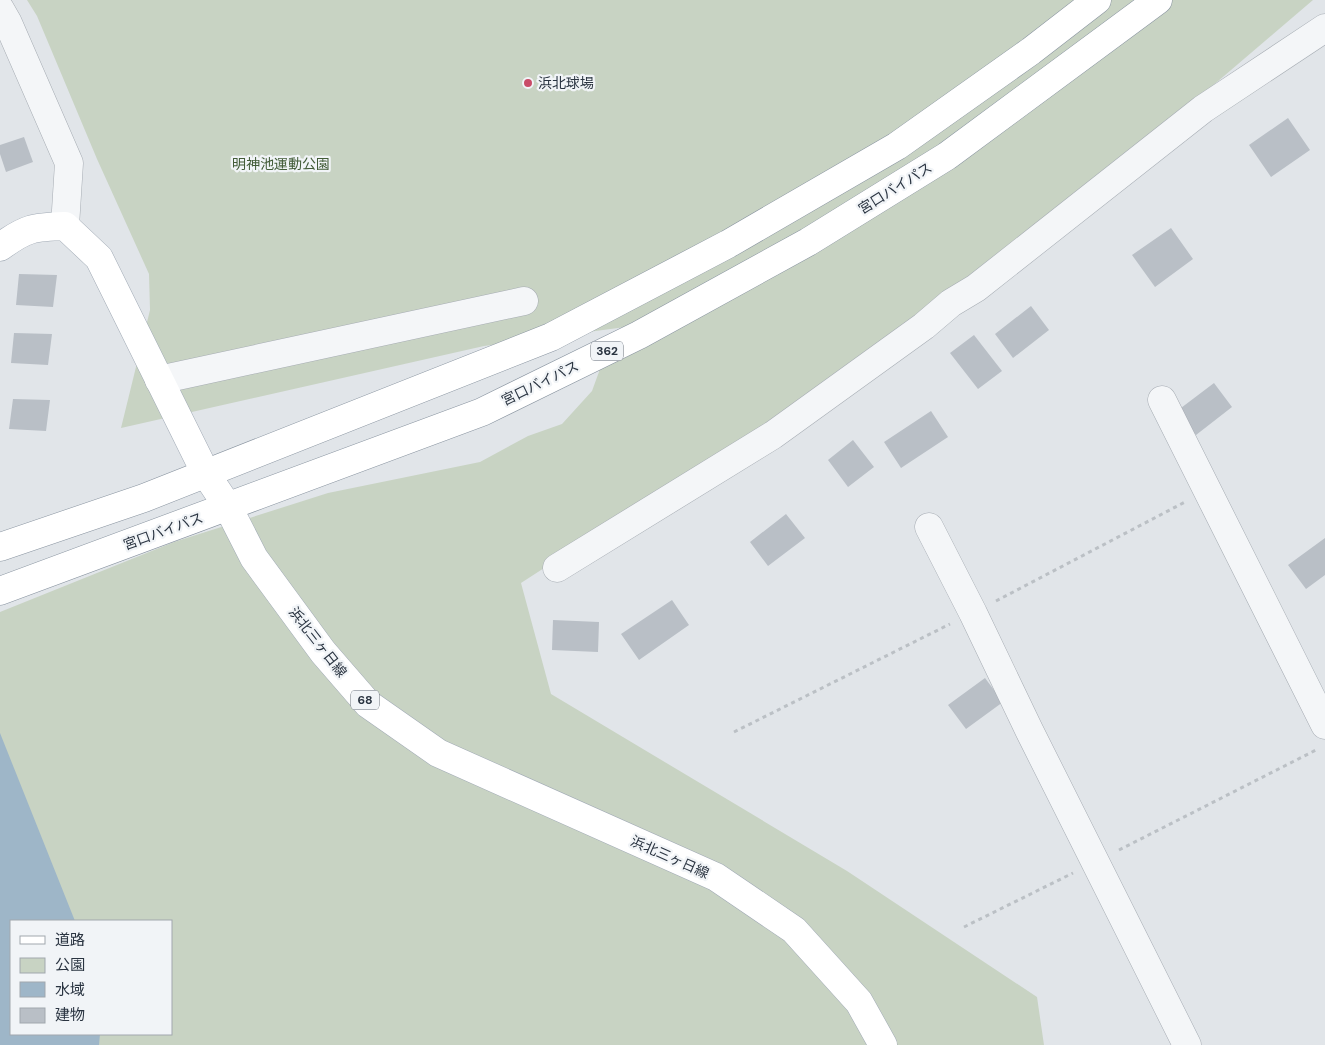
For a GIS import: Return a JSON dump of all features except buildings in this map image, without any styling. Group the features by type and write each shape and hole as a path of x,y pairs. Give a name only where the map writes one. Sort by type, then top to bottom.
{"main road":[{"path":"0,547 144,498 551,337 728,244 897,146 1031,51 1097,0"},
{"name":"宮口バイパス","path":"0,591 482,412 656,326 808,242 947,156 1158,0"},
{"path":"0,247 20,232 39,227 65,226"},
{"name":"浜北三ヶ日線","path":"65,226 99,258 206,474 228,507 254,558 323,652 368,704 438,753 716,877 794,930 859,1002 882,1045"}],"street":[{"path":"0,9 8,23 69,163 65,226"},
{"path":"557,568 773,435 924,326 951,303 976,288 1203,109 1325,28"},
{"path":"159,380 524,300"},
{"path":"1162,400 1325,725"},
{"path":"929,527 1187,1045"}],"path":[{"path":"734,732 1208,491"},
{"path":"964,927 1325,746"}],"green space":[{"name":"明神池運動公園","path":"27,0 1313,0 976,288 521,583 551,694 847,871 1037,997 1044,1045 0,1045 0,612 174,542 328,493 480,462 528,436 562,424 592,391 608,347 700,317 484,346 121,428 150,310 149,274 97,159 37,16"}],"water":[{"path":"0,733 75,920 10,920 10,1035 100,1035 99,1045 0,1045"}],"place":[{"name":"浜北球場","path":"528,83"}]}
